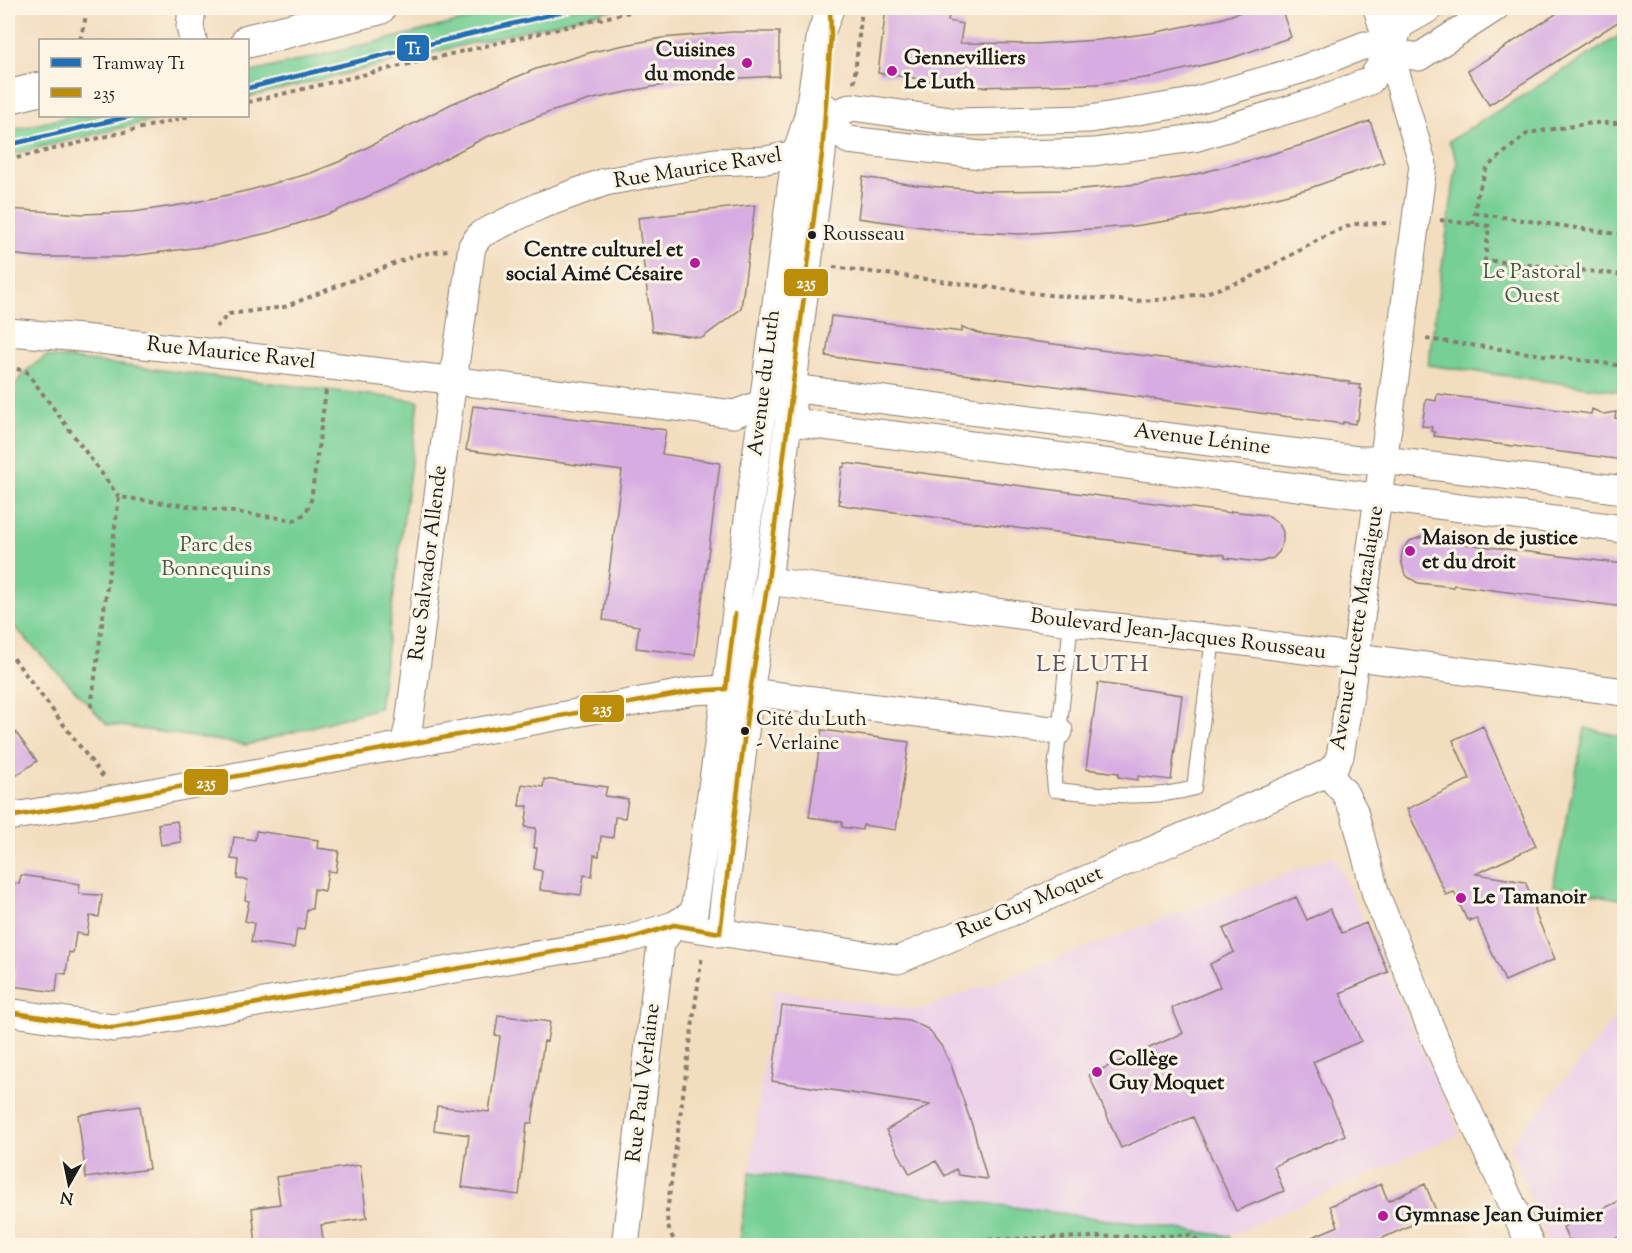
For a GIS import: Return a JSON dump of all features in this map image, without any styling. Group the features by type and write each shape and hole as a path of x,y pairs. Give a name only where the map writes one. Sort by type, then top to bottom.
{"main road":[{"path":"249,41 379,8"},
{"path":"8,97 39,89"}],"street":[{"path":"192,8 190,27 193,39"},
{"name":"Avenue du Luth","path":"738,691 776,405 808,264 822,154 816,117 820,33 830,8"},
{"name":"Avenue Lucette Mazalaigue","path":"1377,8 1423,165 1356,657 1340,756 1335,766 1327,773 1344,792 1354,811 1370,877 1383,913 1436,1041 1531,1245"},
{"path":"816,117 848,140 981,155 1094,152 1194,138 1314,102 1370,81 1390,52 1400,25 1430,8"},
{"path":"816,117 852,107 958,122 1090,119 1187,104 1303,69 1365,45 1419,57 1495,8"},
{"name":"Avenue du Luth","path":"738,691 768,581 776,405 796,154 816,117"},
{"name":"Rue Maurice Ravel","path":"472,246 481,234 529,211 605,182 704,164 766,160 796,154"},
{"name":"Rue Salvador Allende","path":"404,745 409,724 472,246"},
{"name":"Rue Maurice Ravel","path":"8,332 209,352 734,414 776,405"},
{"name":"Avenue Lénine","path":"1624,489 1383,460 1359,460 1225,444 799,389 776,405 800,423 1624,529"},
{"name":"Boulevard Jean-Jacques Rousseau","path":"768,581 1624,692"},
{"path":"8,816 118,798 694,691 738,691 1059,731"},
{"path":"8,1012 114,1028 629,939 674,925 711,940 738,691"},
{"name":"Rue Paul Verlaine","path":"625,1245 661,943 674,925 694,913 738,691"},
{"name":"Rue Guy Moquet","path":"711,940 898,960 1020,909 1327,773"}],"lane":[{"path":"1071,622 1054,779 1055,790 1156,795 1194,789 1213,638"}],"path":[{"path":"80,39 88,8"},
{"path":"249,102 646,8"},
{"path":"852,107 862,8"},
{"path":"8,160 187,117"},
{"path":"1473,224 1477,196 1487,167 1528,133 1592,123 1624,123"},
{"path":"1475,213 1624,235"},
{"path":"808,264 1060,296 1132,301 1158,300 1202,294 1246,280 1329,234 1354,224 1387,223 1416,217 1489,226 1485,260 1624,275"},
{"path":"209,352 214,329 229,314 284,307 416,255 472,246"},
{"path":"1401,336 1624,366"},
{"path":"119,497 294,520 306,513 311,500 331,366"},
{"path":"8,367 26,371 119,497 91,707"},
{"path":"8,651 118,798"},
{"path":"679,1245 672,1238 667,1226 667,1212 711,940"},
{"path":"872,1245 1193,1235 1201,1245"}],"shaded area":[{"name":"Collège Guy Moquet","path":"1334,856 1460,1134 1229,1236 750,1172 773,990 919,1010"},
{"path":"1624,1008 1624,1236 1600,1245 1548,1245 1510,1145"}],"green space":[{"path":"515,8 619,8 249,97 249,73"},
{"name":"Le Pastoral Ouest","path":"1624,33 1624,392 1428,365 1457,161 1449,141"},
{"path":"68,117 168,117 8,155 8,131"},
{"name":"Parc des Bonnequins","path":"46,356 419,401 379,708 247,745 107,724 8,620 8,434 12,389 26,371"},
{"path":"1585,728 1624,737 1624,900 1553,886"},
{"path":"750,1172 1229,1236 1234,1245 738,1245"}],"building":[{"path":"886,8 950,8 948,21 963,24 960,43 1036,44 1099,40 1152,33 1220,19 1252,8 1281,8 1291,37 1232,58 1153,77 1096,84 977,87 878,73"},
{"path":"1565,8 1624,8 1624,18 1489,105 1468,71"},
{"path":"732,32 779,32 779,76 699,80 593,99 550,112 484,138 404,180 334,212 272,232 216,245 123,257 37,257 8,254 8,209 83,214 133,212 187,204 250,190 311,173 341,161 451,104 536,69 592,52 662,38"},
{"path":"1370,121 1384,162 1307,189 1211,214 1134,226 1020,234 951,231 858,218 863,177 915,185 990,191 1070,190 1139,184 1184,177 1244,162 1312,142"},
{"name":"Centre culturel et social Aimé Césaire","path":"755,205 741,309 702,338 652,331 638,218"},
{"path":"831,316 962,332 962,327 984,335 1350,382 1349,384 1360,385 1362,389 1358,420 1355,424 1343,422 1343,424 826,356"},
{"path":"1437,394 1591,414 1592,409 1603,414 1616,412 1615,418 1624,419 1624,460 1434,436 1435,432 1431,431 1432,427 1422,426 1426,399 1436,401"},
{"path":"473,406 666,430 662,454 720,463 695,655 636,648 639,626 603,620 622,471 466,450"},
{"path":"845,463 1231,513 1231,511 1266,515 1279,524 1283,532 1283,541 1279,552 1273,558 1260,562 1225,558 1225,555 848,506 839,504 840,500 838,500 842,467"},
{"path":"1424,536 1459,540 1459,543 1624,564 1624,607 1454,585 1453,587 1418,583 1404,572 1401,558 1403,549 1410,541"},
{"path":"1098,683 1182,695 1171,780 1138,776 1138,780 1118,777 1119,773 1086,769"},
{"path":"8,722 37,761 8,781"},
{"path":"1483,726 1536,846 1476,874 1525,882 1555,959 1505,981 1476,918 1467,920 1454,892 1446,895 1407,809 1470,779 1453,740"},
{"path":"822,730 909,742 896,830 863,825 862,830 842,827 842,822 809,817"},
{"path":"544,779 607,787 605,796 628,799 625,818 615,817 613,838 601,836 599,856 594,855 592,876 584,875 581,895 540,890 542,871 534,869 537,848 534,848 536,828 525,827 528,806 519,806 522,784 543,787"},
{"path":"177,821 181,842 161,845 158,824"},
{"path":"256,831 318,840 317,848 339,851 336,872 328,871 325,891 314,889 312,909 307,909 304,930 297,929 294,948 251,942 254,923 245,921 249,901 245,900 248,880 237,879 239,860 231,859 234,837 255,840"},
{"path":"21,875 80,884 79,894 102,895 99,917 90,916 87,935 76,933 73,953 69,952 66,974 58,973 56,992 13,986 16,966 8,965 11,924 8,924 8,883 19,884"},
{"path":"1296,897 1307,920 1330,909 1342,933 1366,923 1388,972 1340,993 1361,1041 1313,1062 1345,1135 1274,1166 1284,1191 1236,1211 1193,1117 1121,1148 1089,1075 1183,1033 1172,1008 1220,987 1210,964 1234,952 1223,929"},
{"path":"782,1006 909,1020 928,1029 942,1047 951,1065 973,1128 987,1179 959,1175 956,1169 945,1176 936,1161 910,1174 886,1130 930,1105 772,1081"},
{"path":"498,1015 550,1022 547,1042 544,1041 532,1123 527,1123 519,1195 462,1187 469,1135 434,1130 437,1106 489,1112 500,1036 495,1035"},
{"path":"140,1106 149,1169 86,1178 78,1115"},
{"path":"360,1165 367,1218 321,1225 324,1245 256,1245 252,1208 280,1204 276,1177"},
{"name":"Gymnase Jean Guimier","path":"1381,1184 1388,1201 1425,1184 1437,1213 1368,1245 1294,1245 1338,1226 1330,1206"},
{"path":"1624,1199 1624,1235 1600,1245 1571,1245 1563,1227"}],"tram line":[{"name":"T1","path":"249,88 578,8"},
{"name":"T1","path":"8,145 127,117"}],"transit line":[{"name":"235","path":"8,1012 113,1028 629,939 674,925 720,933 750,692 768,581 822,154 831,35 830,8"},
{"name":"235","path":"8,817 694,691 726,689 735,614"}],"place":[{"name":"Cuisines du monde","path":"747,63"},
{"name":"Gennevilliers Le Luth","path":"892,71"},
{"name":"Rousseau","path":"812,235"},
{"name":"Centre culturel et social Aimé Césaire","path":"695,263"},
{"name":"Maison de justice et du droit","path":"1410,551"},
{"name":"Cité du Luth - Verlaine","path":"745,731"},
{"name":"Le Tamanoir","path":"1461,898"},
{"name":"Collège Guy Moquet","path":"1097,1072"},
{"name":"Gymnase Jean Guimier","path":"1383,1216"}],"district":[{"name":"LE LUTH","path":"1093,665"}]}
